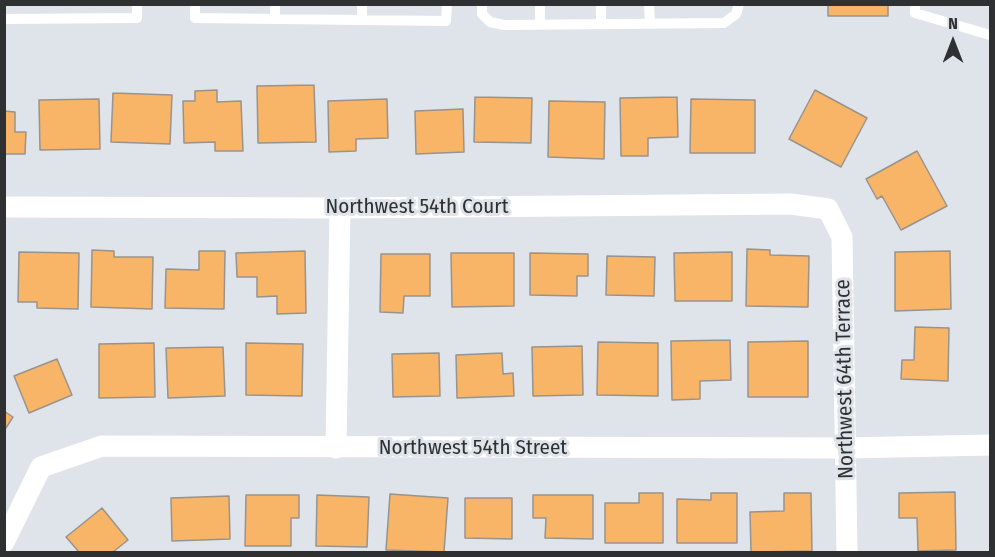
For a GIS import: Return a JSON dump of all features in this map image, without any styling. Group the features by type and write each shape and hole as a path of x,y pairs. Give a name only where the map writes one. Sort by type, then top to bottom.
{"street":[{"name":"Northwest 54th Court","path":"4,207 340,208 791,204 828,209"},
{"path":"336,448 340,208"},
{"name":"Northwest 64th Terrace","path":"828,209 842,237 847,552"},
{"name":"Northwest 54th Street","path":"4,542 41,467 102,446 846,448 990,445"}],"lane":[{"path":"4,19 137,18 137,4"},
{"path":"195,4 195,18 446,21 447,4"},
{"path":"275,4 275,19"},
{"path":"362,4 362,20"},
{"path":"482,4 482,14 489,22 504,25 724,23 736,14 739,4"},
{"path":"540,4 540,24"},
{"path":"601,4 601,24"},
{"path":"649,4 650,24"},
{"path":"915,4 915,13 990,35"}],"building":[{"path":"828,4 888,4 888,16 828,16"},
{"path":"314,85 316,142 258,143 257,86"},
{"path":"217,90 217,102 241,101 243,151 215,151 215,142 184,143 183,101 195,101 195,91"},
{"path":"815,90 867,118 841,167 789,139"},
{"path":"113,93 172,95 170,144 111,142"},
{"path":"475,97 532,98 531,143 474,142"},
{"path":"677,97 678,137 648,138 648,156 621,156 620,98"},
{"path":"99,99 100,149 40,150 39,100"},
{"path":"387,99 388,138 356,139 356,151 329,152 328,101"},
{"path":"691,99 755,100 755,153 690,153"},
{"path":"549,101 605,102 604,159 548,157"},
{"path":"463,109 464,152 416,154 415,111"},
{"path":"4,111 15,112 15,132 26,132 25,154 4,154"},
{"path":"917,151 947,206 901,230 882,196 877,199 866,179"},
{"path":"747,249 770,250 770,255 809,256 808,307 746,306"},
{"path":"92,250 114,251 114,257 153,257 152,309 91,307"},
{"path":"199,251 225,251 224,309 165,308 166,269 199,270"},
{"path":"305,251 306,313 277,314 277,296 257,297 257,277 237,277 236,253"},
{"path":"950,251 951,309 895,311 895,252"},
{"path":"19,252 79,253 78,309 37,308 37,302 18,302"},
{"path":"732,252 732,301 675,301 674,253"},
{"path":"451,253 514,253 514,306 452,307"},
{"path":"530,253 588,254 588,276 577,276 577,296 530,295"},
{"path":"381,254 430,254 430,296 404,296 403,313 380,312"},
{"path":"607,256 655,257 654,296 606,295"},
{"path":"915,327 949,328 948,381 901,379 902,360 914,360"},
{"path":"730,340 731,380 700,381 700,399 672,400 671,341"},
{"path":"808,341 808,397 748,397 748,342"},
{"path":"598,342 658,343 658,396 597,395"},
{"path":"154,343 155,397 99,398 99,344"},
{"path":"246,343 303,344 302,396 246,395"},
{"path":"582,346 583,395 533,396 532,347"},
{"path":"223,347 225,396 168,398 166,348"},
{"path":"439,353 440,396 393,397 392,354"},
{"path":"502,353 503,374 513,373 514,396 457,398 456,355"},
{"path":"57,359 72,395 29,413 14,376"},
{"path":"4,411 13,417 4,431"},
{"path":"955,492 956,550 918,551 917,518 899,518 899,493"},
{"path":"639,493 663,493 663,543 605,543 605,503 639,503"},
{"path":"711,493 737,493 737,543 677,543 677,499 711,500"},
{"path":"784,493 811,493 812,551 751,552 750,512 784,511"},
{"path":"390,494 448,498 444,552 386,550"},
{"path":"246,495 299,495 299,518 291,518 291,546 245,546"},
{"path":"317,495 369,497 367,547 316,546"},
{"path":"533,495 593,495 593,539 545,538 546,518 533,518"},
{"path":"229,496 230,539 172,541 171,498"},
{"path":"465,498 512,498 512,539 465,538"},
{"path":"102,508 128,540 113,552 79,552 66,537"}]}
